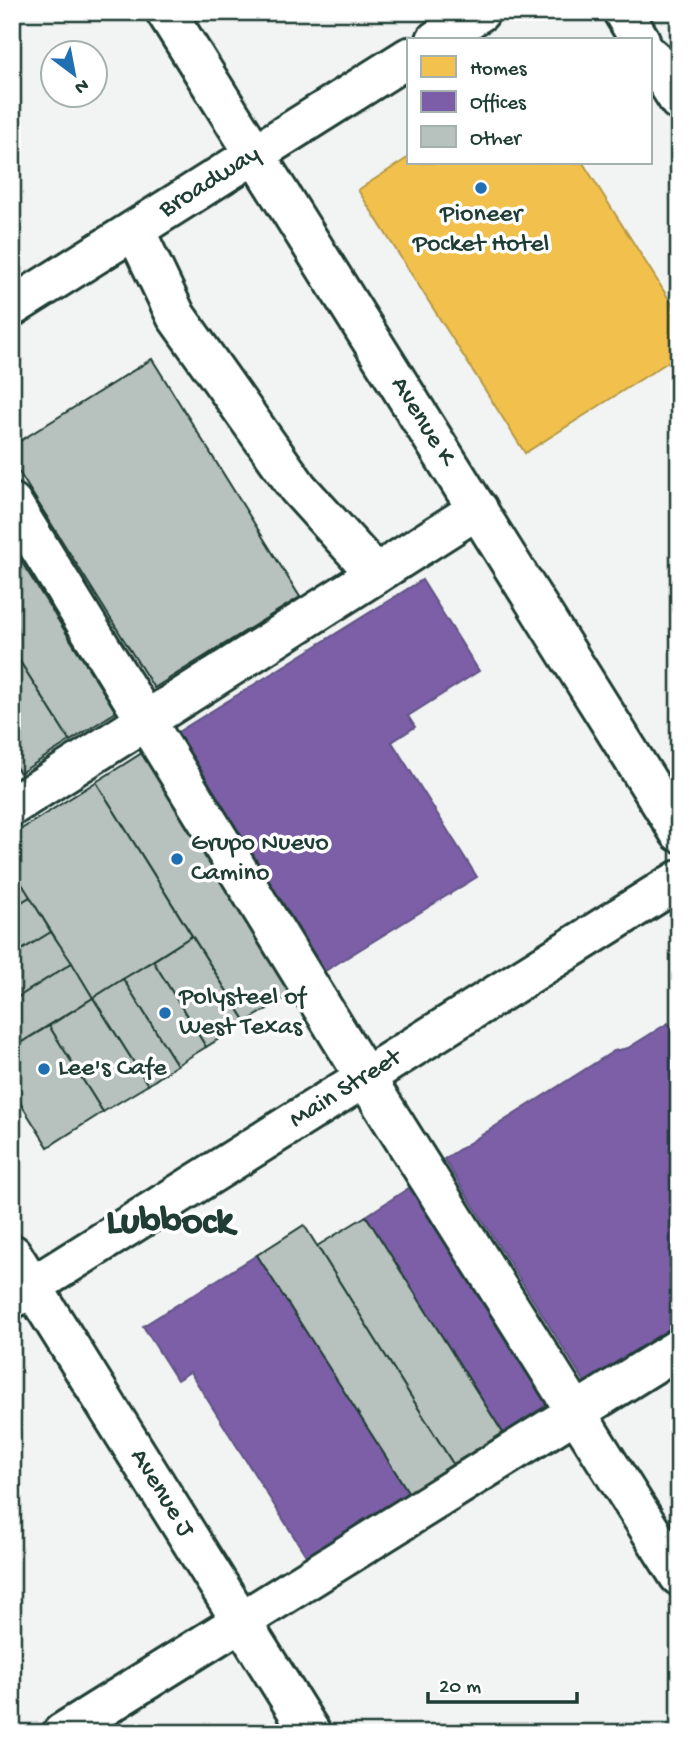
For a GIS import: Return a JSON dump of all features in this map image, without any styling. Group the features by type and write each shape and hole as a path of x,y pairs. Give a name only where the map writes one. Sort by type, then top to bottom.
{"main road":[{"name":"Avenue K","path":"166,12 257,153 679,832"},
{"path":"439,38 480,12"},
{"path":"623,12 639,38"},
{"name":"Broadway","path":"12,307 407,58"},
{"path":"652,59 679,101"},
{"path":"135,230 176,316 298,488 376,574"},
{"path":"12,503 365,1077 679,1576"},
{"path":"12,806 478,509"},
{"name":"Main Street","path":"22,1292 679,880"},
{"name":"Avenue J","path":"12,1254 22,1292 242,1621 311,1733"},
{"path":"62,1733 679,1349"}],"building: Homes":[{"path":"407,158 407,164 584,164 679,315 679,355 525,453 358,190"}],"building: Offices":[{"path":"422,580 479,671 408,716 415,727 392,742 477,877 322,973 173,735"},
{"path":"668,1023 679,1040 679,1325 586,1384 444,1159 614,1051 628,1048"},
{"path":"412,1186 549,1403 503,1433 366,1216"},
{"path":"257,1255 409,1493 307,1557 190,1372 177,1380 143,1326"}],"building: Other":[{"path":"152,359 300,597 154,688 12,461 12,446"},
{"path":"12,547 116,712 70,741 12,649"},
{"path":"12,649 70,741 20,773 12,761"},
{"name":"Grupo Nuevo Camino","path":"142,753 293,993 246,1022 96,782"},
{"path":"96,782 192,936 93,998 12,869 12,835"},
{"path":"14,871 30,897 12,908 12,872"},
{"path":"30,897 51,932 12,956 12,908"},
{"path":"51,932 72,963 12,1001 12,956"},
{"path":"192,936 246,1022 206,1047 153,961"},
{"name":"Polysteel of West Texas","path":"153,961 206,1047 177,1065 123,979"},
{"path":"72,963 93,998 12,1048 12,1001"},
{"path":"123,979 177,1065 148,1085 93,998"},
{"path":"93,998 148,1085 103,1112 49,1026"},
{"name":"Lee's Cafe","path":"49,1026 103,1112 48,1147 12,1090 12,1048"},
{"path":"366,1216 503,1433 453,1464 317,1246"},
{"path":"304,1225 453,1464 409,1493 257,1255"}],"place":[{"name":"Pioneer Pocket Hotel","path":"481,188"},
{"name":"Grupo Nuevo Camino","path":"177,859"},
{"name":"Polysteel of West Texas","path":"165,1013"},
{"name":"Lee's Cafe","path":"44,1069"}],"district":[{"name":"Lubbock","path":"170,1223"}]}
